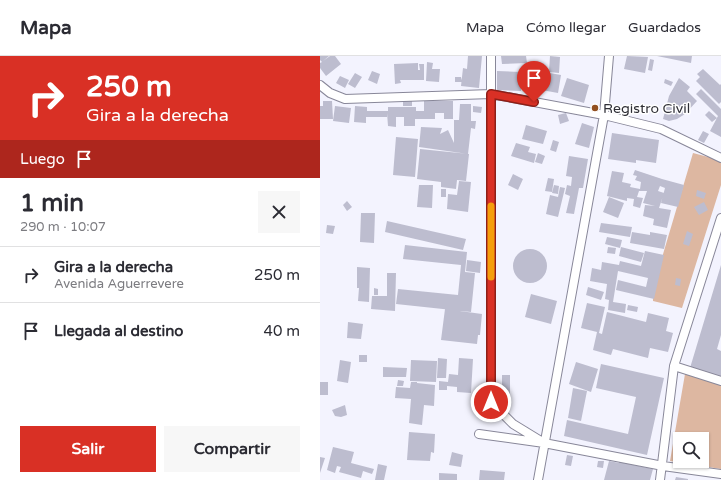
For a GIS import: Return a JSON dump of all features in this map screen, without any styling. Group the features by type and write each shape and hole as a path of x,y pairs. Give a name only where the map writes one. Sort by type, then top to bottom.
{"street":[{"path":"491,56 491,402 513,424 544,443"},
{"path":"538,480 604,115 609,56"},
{"path":"320,85 330,94 345,99 491,94 604,115 661,129 721,158"},
{"path":"660,480 663,466 674,366 721,218"},
{"path":"674,366 721,381"},
{"path":"480,434 544,443 663,466 721,474"}],"shaded area":[{"path":"693,153 721,162 721,185 682,308 653,301 653,288"},
{"path":"685,374 721,385 721,469 709,467 709,432 675,432"},
{"path":"673,444 673,461 670,461"}],"building":[{"path":"320,56 329,56 323,61 330,56 335,56 341,64 326,76 320,68 320,63 322,62 320,60"},
{"path":"468,56 482,56 479,88 461,86 463,68 467,69"},
{"path":"501,56 526,56 527,63 502,64"},
{"path":"550,56 560,57 559,73 549,72"},
{"path":"627,56 648,57 645,73 624,69"},
{"path":"657,56 692,56 691,63"},
{"path":"650,59 654,60 652,71 648,70"},
{"path":"427,62 433,63 432,69 440,69 439,82 426,81"},
{"path":"418,63 418,70 420,70 419,64 424,64 424,80 400,80 401,83 395,84 394,64"},
{"path":"703,69 720,85 721,84 721,102 719,104 696,81 700,77 697,74"},
{"path":"372,71 380,74 377,84 368,80"},
{"path":"497,71 521,72 521,91 497,90"},
{"path":"539,71 561,75 558,93 536,89"},
{"path":"355,73 362,77 355,88 348,84"},
{"path":"340,76 349,80 345,88 336,83"},
{"path":"455,77 461,77 462,82 455,82"},
{"path":"567,78 589,85 584,103 561,96"},
{"path":"679,78 690,87 687,91 697,101 685,114 677,119 669,121 663,119 669,96"},
{"path":"665,79 673,82 671,86 664,83"},
{"path":"701,89 721,109 721,137 710,131 718,116 696,94"},
{"path":"403,100 412,100 412,106 403,106"},
{"path":"323,101 332,101 333,119 320,119 320,106 323,106"},
{"path":"424,101 453,101 453,119 444,119 444,113 435,113 435,119 415,119 415,126 404,126 404,117 396,117 396,127 388,126 387,113 387,117 366,117 366,123 354,122 355,106 367,107 367,111 388,111 388,107 416,107 416,111 424,111"},
{"path":"460,104 471,104 471,121 476,121 475,129 471,128 468,154 419,147 421,127 442,128 440,134 448,130 454,143 454,120 459,120"},
{"path":"335,106 351,108 349,123 333,121"},
{"path":"473,106 482,107 481,113 473,112"},
{"path":"709,111 717,118 712,122 705,115"},
{"path":"566,113 569,121 560,124 558,115"},
{"path":"582,123 594,127 589,148 575,144"},
{"path":"526,125 547,131 543,144 522,139"},
{"path":"703,131 709,134 704,143 698,140"},
{"path":"612,133 659,140 656,163 636,160 636,163 608,159"},
{"path":"396,137 418,139 415,177 393,175"},
{"path":"553,140 559,142 556,152 550,150"},
{"path":"516,143 530,147 528,152 536,154 534,163 511,156"},
{"path":"420,149 469,154 466,181 457,180 456,189 441,187 441,182 417,179"},
{"path":"538,153 545,156 542,164 535,162"},
{"path":"569,156 588,159 583,188 579,188 574,214 566,213 570,196 565,194 567,185 571,186 572,177 566,176"},
{"path":"635,170 684,185 678,207 661,203 662,198 659,208 671,210 667,228 653,225 654,219 643,216 645,205 655,206 643,203 647,191 639,191 637,197 643,198 640,208 633,206 634,199 627,198 627,201 607,196 612,171 624,173 622,182 631,184 630,187 640,189 641,182 635,180 637,176 633,175","holes":["660,186 665,188 664,193 658,191"]},
{"path":"513,174 523,179 518,190 508,185"},
{"path":"548,178 554,179 552,192 545,191"},
{"path":"459,181 471,182 468,212 447,209 448,194 457,195"},
{"path":"419,185 433,185 432,208 417,207"},
{"path":"554,185 559,186 558,194 552,193"},
{"path":"560,187 565,188 558,217 546,214 550,195 558,197"},
{"path":"441,189 446,189 446,197 441,197"},
{"path":"697,190 706,193 704,199 696,196"},
{"path":"609,197 624,203 618,218 603,212"},
{"path":"347,201 352,207 347,211 343,205"},
{"path":"704,202 708,210 699,215 694,207"},
{"path":"361,213 375,213 374,243 360,242"},
{"path":"387,221 466,239 463,250 385,232"},
{"path":"601,223 632,227 630,237 599,232"},
{"path":"327,225 335,226 333,234 326,233"},
{"path":"687,231 693,234 689,246 683,244"},
{"path":"632,232 650,235 650,232 667,235 664,249 630,243"},
{"path":"607,237 622,240 620,248 605,244"},
{"path":"405,245 467,252 465,272 475,273 471,312 396,304 398,289 458,295 461,265 403,259"},
{"path":"608,247 616,248 615,254 607,253"},
{"path":"621,247 644,253 641,262 619,256"},
{"path":"527,249 533,249 537,250 544,256 547,266 546,273 540,280 533,283 527,283 523,282 516,276 513,269 513,263 514,259 520,252"},
{"path":"645,251 664,255 654,299 616,290 618,280 646,287 648,278 618,271 613,302 626,304 625,313 608,310 609,300 605,299 607,284 590,281 592,268 601,270 602,262 619,265 620,261 641,266"},
{"path":"467,260 481,262 480,273 466,271"},
{"path":"721,265 721,335 717,349 721,351 721,377 690,368"},
{"path":"357,267 370,268 369,302 358,301 359,288 357,288"},
{"path":"387,273 396,273 395,311 371,309 372,296 387,296"},
{"path":"676,278 681,279 680,286 675,285"},
{"path":"588,287 604,292 601,300 586,295"},
{"path":"374,288 378,289 378,295 374,295"},
{"path":"531,294 557,301 551,324 525,317"},
{"path":"587,303 605,307 599,333 602,334 607,312 646,322 648,313 669,318 666,331 673,333 668,352 650,348 648,358 613,349 611,355 593,350 597,332 581,328"},
{"path":"628,305 638,307 637,312 627,310"},
{"path":"445,309 482,314 480,335 478,335 477,344 441,340"},
{"path":"348,322 363,324 361,339 347,338"},
{"path":"359,355 367,355 367,362 359,362"},
{"path":"438,358 447,359 446,378 437,378"},
{"path":"459,358 473,359 471,393 457,392 457,387 447,386 447,390 439,390 439,381 448,382 449,374 458,375"},
{"path":"340,360 351,362 348,383 337,381"},
{"path":"411,360 437,361 436,382 410,381"},
{"path":"576,362 598,369 591,392 569,384"},
{"path":"601,364 664,378 647,455 564,436 567,420 628,434 636,397 596,388"},
{"path":"383,367 407,368 406,377 383,377"},
{"path":"502,375 510,375 510,395 502,395"},
{"path":"398,380 404,381 403,386 397,386"},
{"path":"320,382 328,382 328,395 320,395"},
{"path":"411,382 435,385 434,406 424,405 422,425 409,423 411,399 395,398 396,387 410,388"},
{"path":"573,388 587,391 581,421 568,418"},
{"path":"345,405 347,415 341,417 335,416 332,410"},
{"path":"409,432 435,434 434,453 431,452 430,461 407,460"},
{"path":"333,447 354,452 351,463 374,469 372,474 363,471 361,478 339,472 341,467 337,466 335,473 327,470"},
{"path":"452,452 463,455 461,467 449,465"},
{"path":"567,455 573,456 571,466 565,465"},
{"path":"320,457 325,458 320,473"},
{"path":"598,461 604,461 603,468 597,467"},
{"path":"609,461 653,469 650,480 604,480"},
{"path":"378,464 387,466 384,480 375,480"},
{"path":"480,470 505,472 504,480 479,480"},
{"path":"439,473 457,474 457,480 439,480"},
{"path":"676,477 688,479 688,480 675,480"}],"slow traffic":[{"path":"491,206 491,277"}],"place":[{"name":"Registro Civil","path":"595,108"}],"route":[{"path":"491,402 491,94 534,102"}]}
